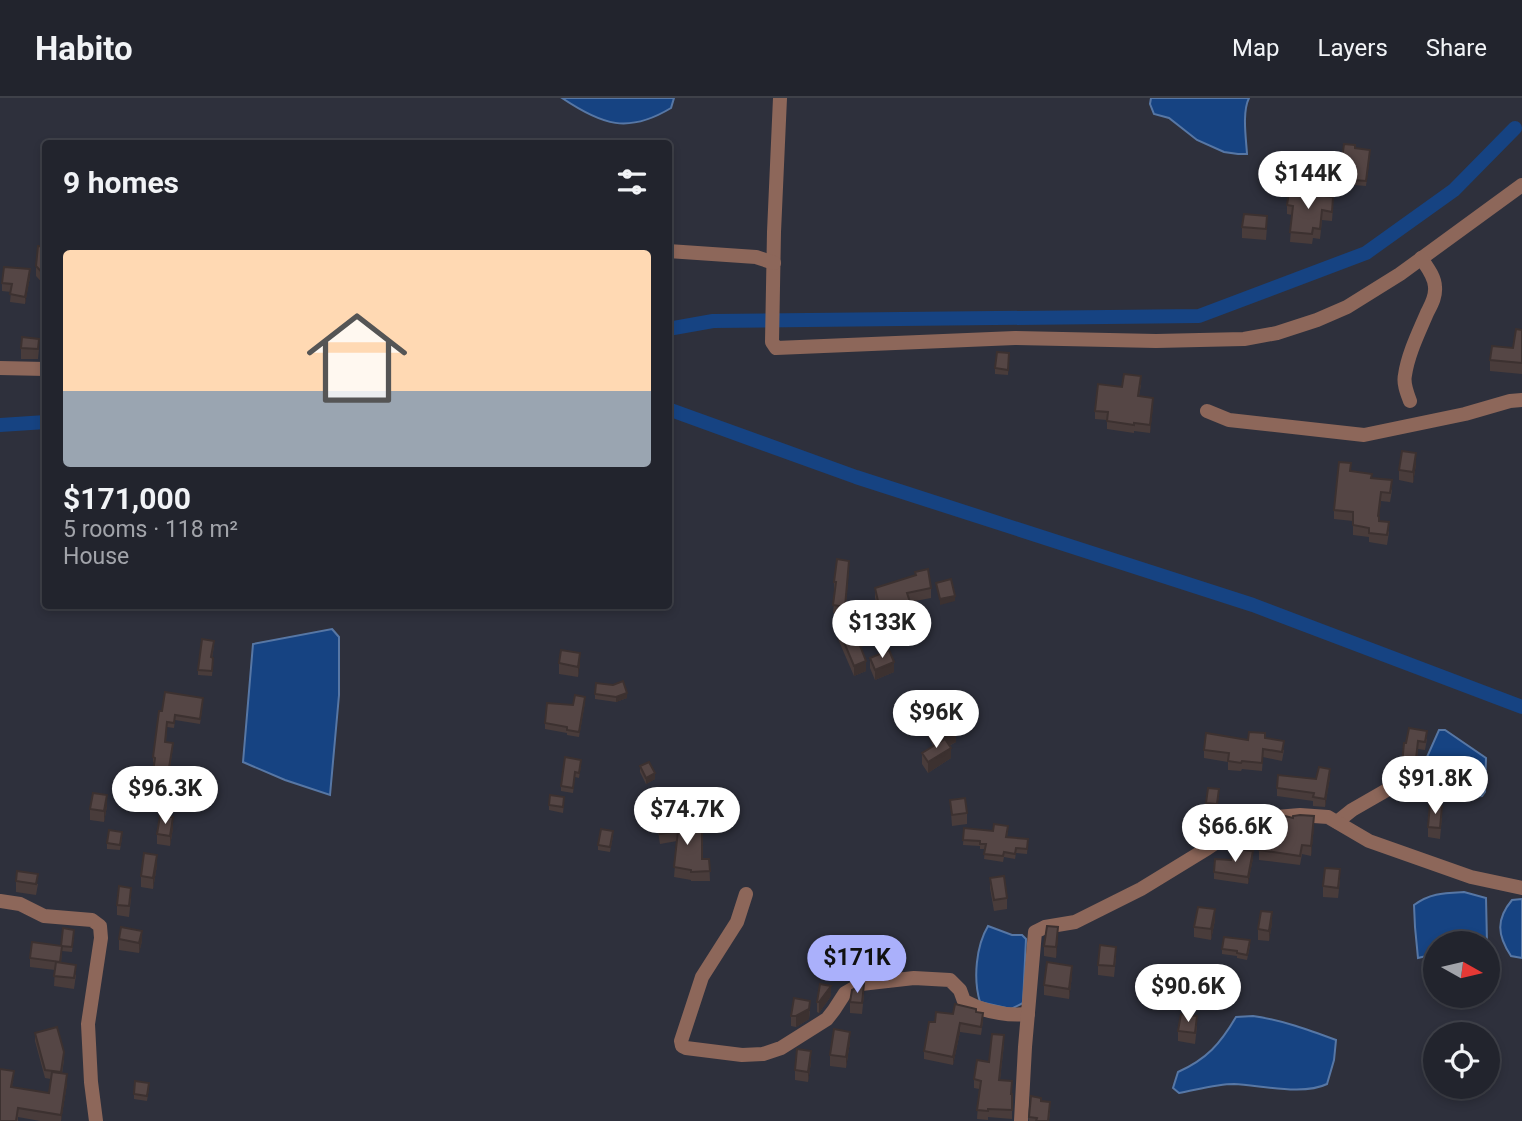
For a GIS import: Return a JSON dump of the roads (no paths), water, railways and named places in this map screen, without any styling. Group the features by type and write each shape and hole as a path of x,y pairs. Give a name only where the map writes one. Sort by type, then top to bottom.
{"street":[{"path":"780,98 772,342 776,348 1014,338 1156,341 1244,338 1278,333 1347,307 1421,258 1522,185"},
{"path":"672,251 756,257 774,263"},
{"path":"1410,401 1404,376 1435,293 1434,280 1421,258"},
{"path":"0,368 42,369"},
{"path":"1207,411 1229,420 1364,435 1522,400"},
{"path":"1337,822 1352,810 1399,783"},
{"path":"1021,1121 1035,932 1045,927 1075,922 1141,888 1251,819 1300,815 1328,817 1369,841 1471,877 1522,888"},
{"path":"746,894 737,922 702,976 681,1041 686,1048 742,1055 763,1054 781,1048 827,1019 845,993 853,988 861,984 914,978 950,980 960,989 964,1001 978,1009 1014,1015 1028,1014"},
{"path":"0,901 20,904 44,916 92,919 100,926 101,938 88,1024 96,1121"}],"water":[{"path":"562,98 674,98 671,108 656,116 641,121 615,123 590,115"},
{"path":"1151,98 1249,98 1245,118 1247,154 1224,152 1197,140 1169,118 1154,114"},
{"path":"332,629 339,637 339,695 330,795 243,762 253,644"},
{"path":"1439,730 1445,730 1486,758 1485,792 1482,796 1474,797 1454,775 1436,782 1423,766"},
{"path":"1464,892 1486,898 1487,931 1423,931 1423,957 1418,958 1414,905 1444,893"},
{"path":"1522,899 1522,958 1511,956 1503,941 1500,927 1503,914 1512,900"},
{"path":"988,926 1012,935 1022,935 1026,939 1023,1003 1011,1009 980,1002 977,963"},
{"path":"1253,1016 1306,1029 1336,1040 1327,1084 1294,1090 1227,1084 1179,1093 1173,1088 1178,1072 1212,1050 1236,1017"}],"waterway":[{"path":"672,328 713,321 1199,316 1366,253 1454,190 1515,128"},
{"path":"672,410 856,477 1253,605 1522,707"},
{"path":"0,425 42,422"}]}
